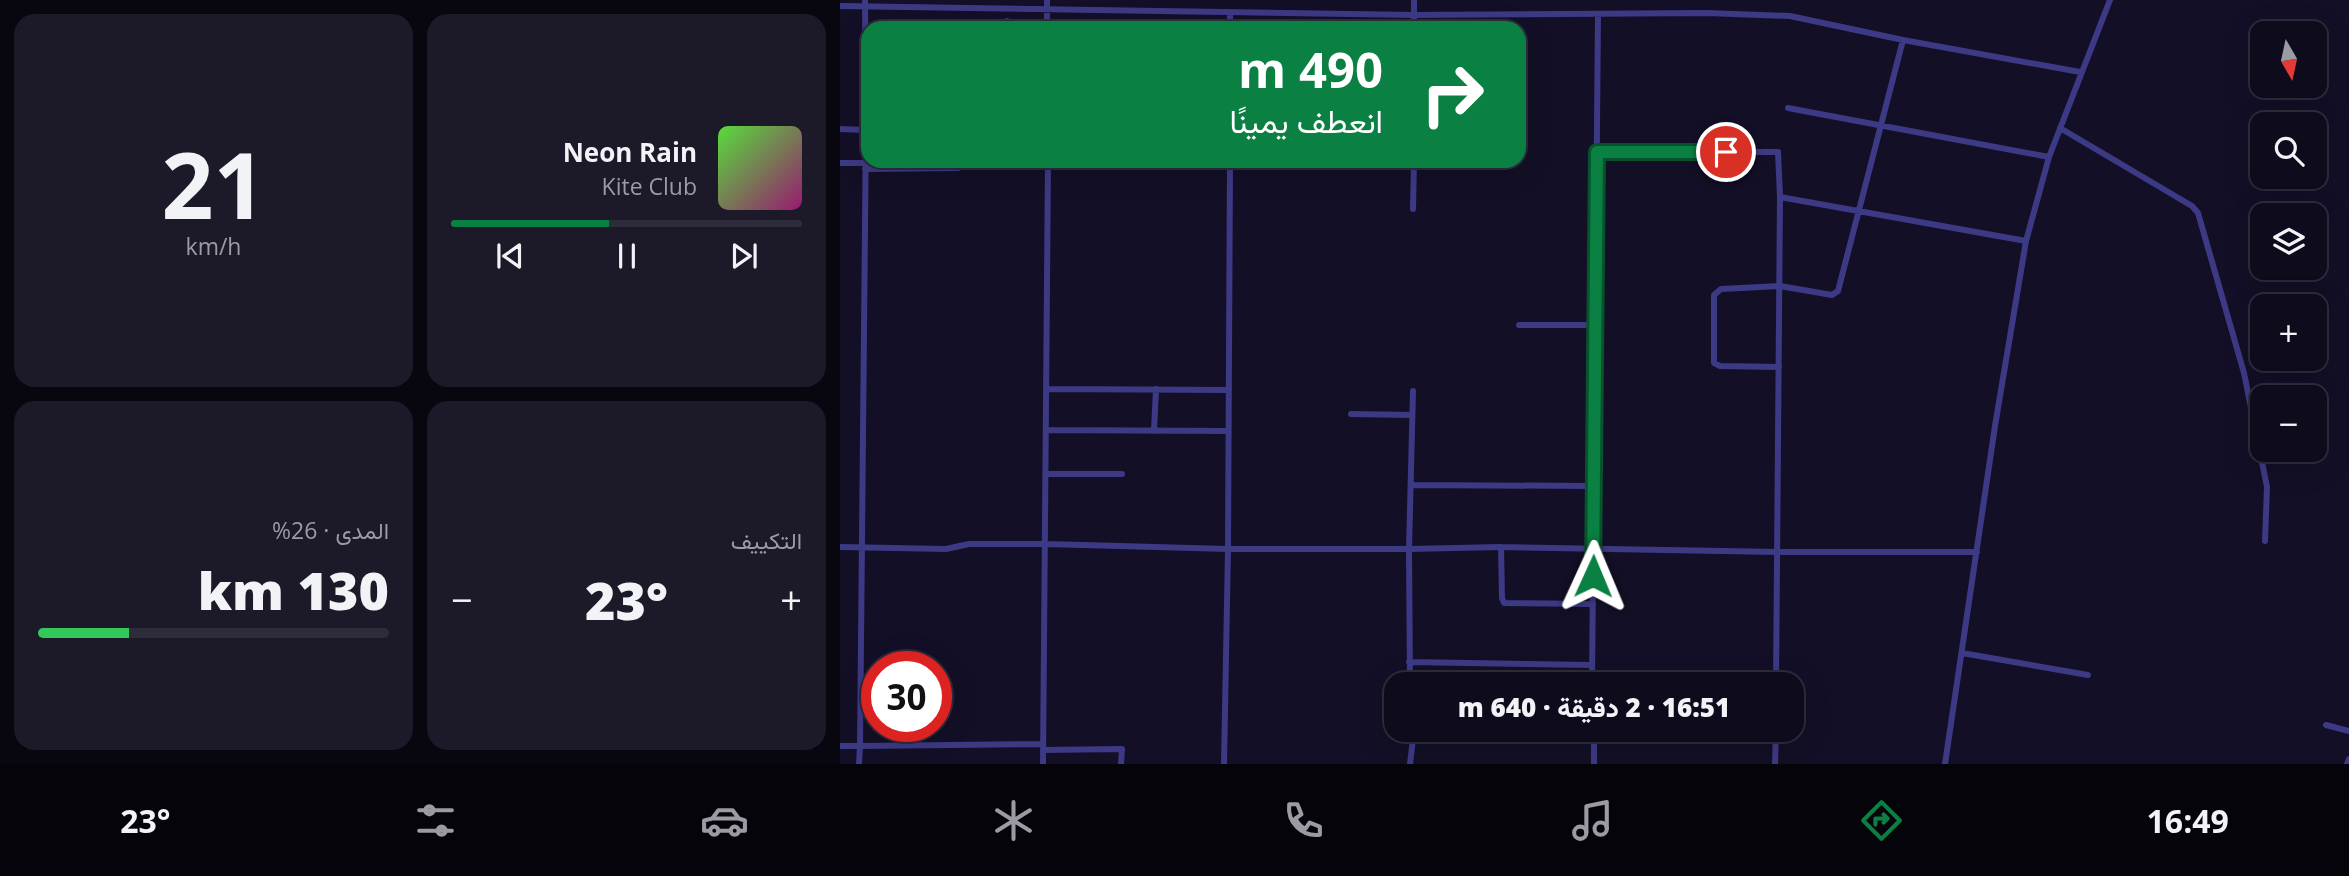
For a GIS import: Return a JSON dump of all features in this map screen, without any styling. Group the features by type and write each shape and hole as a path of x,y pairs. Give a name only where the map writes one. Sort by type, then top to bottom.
{"street":[{"path":"1047,0 1047,21"},
{"path":"1414,0 1414,21"},
{"path":"1945,764 1995,426 2026,241 2049,157 2110,0"},
{"path":"865,3 865,21"},
{"path":"840,6 865,3 1230,13 1790,16 1903,40 2080,72"},
{"path":"1230,13 1230,21"},
{"path":"1592,672 1598,14"},
{"path":"1779,367 1720,366 1713,360 1715,292 1724,289 1780,286 1832,295 1838,291 1903,40"},
{"path":"1788,108 2049,157"},
{"path":"840,129 861,126"},
{"path":"2060,128 2192,206 2198,213 2244,373 2267,487 2265,541"},
{"path":"1597,152 1778,152 1780,155 1776,672"},
{"path":"840,163 861,166"},
{"path":"859,764 865,168"},
{"path":"1043,764 1048,168"},
{"path":"1224,764 1230,168"},
{"path":"1413,209 1414,168"},
{"path":"1780,197 2026,241"},
{"path":"1520,325 1595,325"},
{"path":"1047,388 1229,390"},
{"path":"1154,430 1156,389"},
{"path":"1409,672 1413,391"},
{"path":"1350,414 1412,415"},
{"path":"1046,430 1228,431"},
{"path":"1046,474 1122,474"},
{"path":"1412,485 1594,486"},
{"path":"840,547 946,549 968,544 1045,544 1228,549 1409,550 1501,547 1977,552"},
{"path":"1501,547 1504,603 1592,604"},
{"path":"1962,653 2088,675"},
{"path":"1409,662 1592,665"},
{"path":"2326,725 2349,731"},
{"path":"1409,764 1412,742"},
{"path":"1594,742 1594,764"},
{"path":"1775,764 1776,742"},
{"path":"840,746 1122,749 1121,764"},
{"path":"2347,764 2349,759"}],"route":[{"path":"1593,576 1597,152 1726,152"}]}
